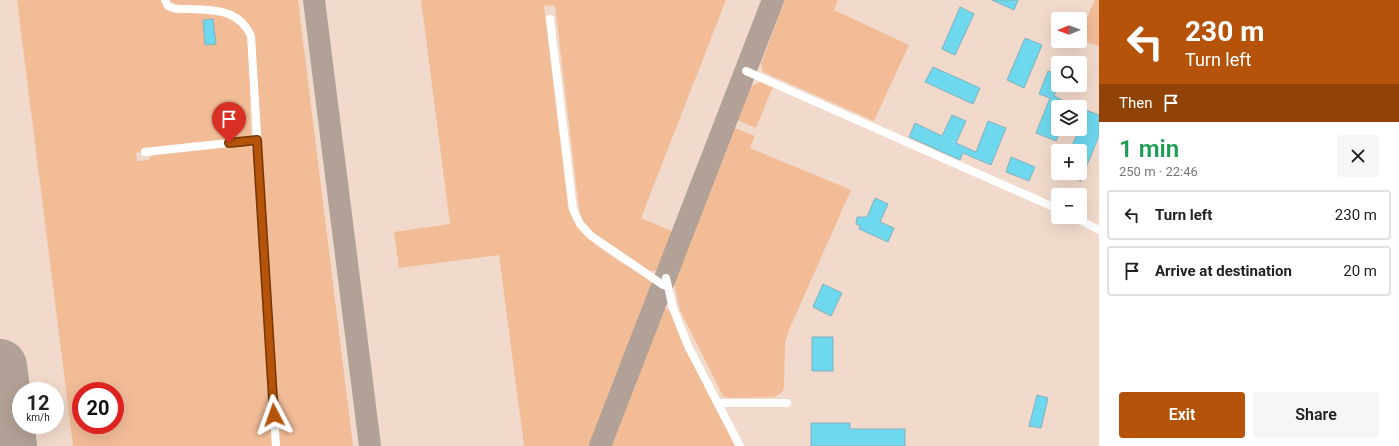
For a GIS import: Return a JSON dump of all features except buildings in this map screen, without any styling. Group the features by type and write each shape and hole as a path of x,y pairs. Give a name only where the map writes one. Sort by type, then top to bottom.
{"lane":[{"path":"165,0 168,6 176,9 216,10 226,12 237,17 246,26 251,36 276,446"},
{"path":"550,19 573,209 580,224 590,235 665,281 673,308 688,346 740,446"},
{"path":"746,70 1051,206"},
{"path":"145,152 257,140"},
{"path":"1087,224 1099,230"},
{"path":"718,403 787,402"}],"shaded area":[{"path":"0,0 1099,0 1099,446 0,446"},
{"path":"17,0 162,0 165,7 217,12 239,22 249,38 251,135 249,137 142,148 142,152 136,153 137,161 148,160 153,154 248,144 255,152 272,446 73,446"},
{"path":"168,0 298,0 353,446 278,446 250,27 243,19 225,9 204,6 172,5"},
{"path":"421,0 726,0 641,218 674,232 659,271 650,271 593,233 580,218 555,5 544,6 568,207 573,219 591,240 614,258 649,280 653,286 625,358 630,360 596,446 524,446 499,255 399,268 394,232 450,224"},
{"path":"785,0 838,0 834,10 909,45 874,121 763,72 761,64"},
{"path":"1095,0 1099,0 1099,46 1087,42 1087,18"},
{"path":"760,82 773,87 756,128 737,120 751,86"},
{"path":"735,128 755,136 750,148 851,190 789,330 785,343 784,387 783,391 775,397 729,398 723,396 680,310 674,283"},
{"path":"665,308 670,311 708,394 735,446 604,446 637,363 641,364 663,309"}],"taxiway":[{"path":"314,0 370,446"},
{"path":"600,446 773,0"}],"runway":[{"path":"0,366 10,446"}],"route":[{"path":"229,143 257,140 274,415"}]}
